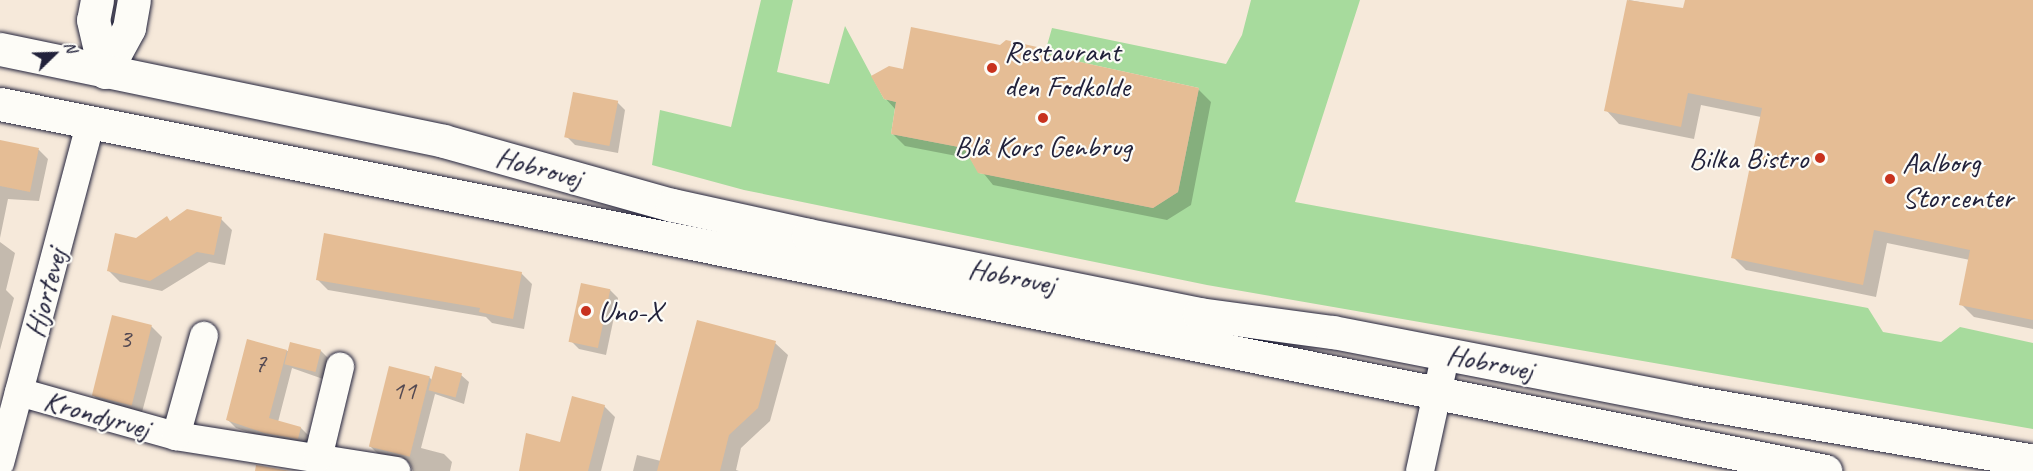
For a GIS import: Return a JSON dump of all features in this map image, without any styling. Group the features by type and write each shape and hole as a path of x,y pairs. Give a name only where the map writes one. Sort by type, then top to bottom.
{"main road":[{"path":"97,0 93,20 105,72"},
{"path":"91,122 105,72 129,28 134,0"},
{"name":"Hobrovej","path":"0,49 444,141 672,205 1200,314 1333,332 1687,401 2033,461"},
{"name":"Hobrovej","path":"0,104 1825,471"}],"street":[{"name":"Hjortevej","path":"0,463 91,122"},
{"name":"Krondyrvej","path":"176,436 204,336"},
{"path":"1420,471 1446,353"},
{"path":"318,458 340,367"},
{"name":"Krondyrvej","path":"19,392 176,436 318,458 354,467 396,471"}],"green space":[{"path":"761,0 793,0 777,72 829,84 845,26 884,99 896,102 891,134 964,148 979,173 1153,208 1178,192 1199,88 1048,55 1046,49 1052,28 1226,64 1242,35 1251,0 1360,0 1295,202 1868,308 1883,332 1941,342 1960,327 2033,343 2033,429 1207,285 744,190 652,165 660,110 731,127"}],"building":[{"name":"Aalborg Storcenter","path":"1627,0 1683,8 1685,0 2033,0 2033,320 1959,305 1970,250 1874,230 1863,285 1731,258 1762,108 1688,93 1681,127 1604,111"},
{"name":"Blå Kors Genbrug","path":"911,27 1000,45 1006,40 1046,49 1048,55 1199,88 1178,192 1153,208 978,173 964,148 891,134 896,102 884,99 871,76 889,66 903,69"},
{"path":"573,92 618,101 609,146 564,137"},
{"path":"0,140 39,148 30,192 0,186"},
{"path":"187,209 222,217 214,255 197,252 150,281 107,271 115,233 136,238 167,216 170,221"},
{"path":"324,233 522,272 513,319 479,312 480,308 316,280"},
{"path":"581,283 610,289 598,348 569,342"},
{"path":"112,315 152,325 132,405 92,396"},
{"path":"697,320 776,341 758,408 729,435 720,471 657,471"},
{"path":"247,339 287,350 269,418 301,427 298,439 264,433 226,420"},
{"path":"290,342 321,350 315,372 284,364"},
{"path":"389,366 430,376 410,457 369,447"},
{"path":"435,366 462,373 456,397 429,390"},
{"path":"572,396 605,405 588,471 519,471 526,433 560,442"},
{"path":"256,465 290,471 255,471"}],"place":[{"name":"Restaurant den Fodkolde","path":"992,68"},
{"name":"Blå Kors Genbrug","path":"1043,118"},
{"name":"Bilka Bistro","path":"1820,158"},
{"name":"Aalborg Storcenter","path":"1890,179"},
{"name":"Uno-X","path":"586,311"}]}
